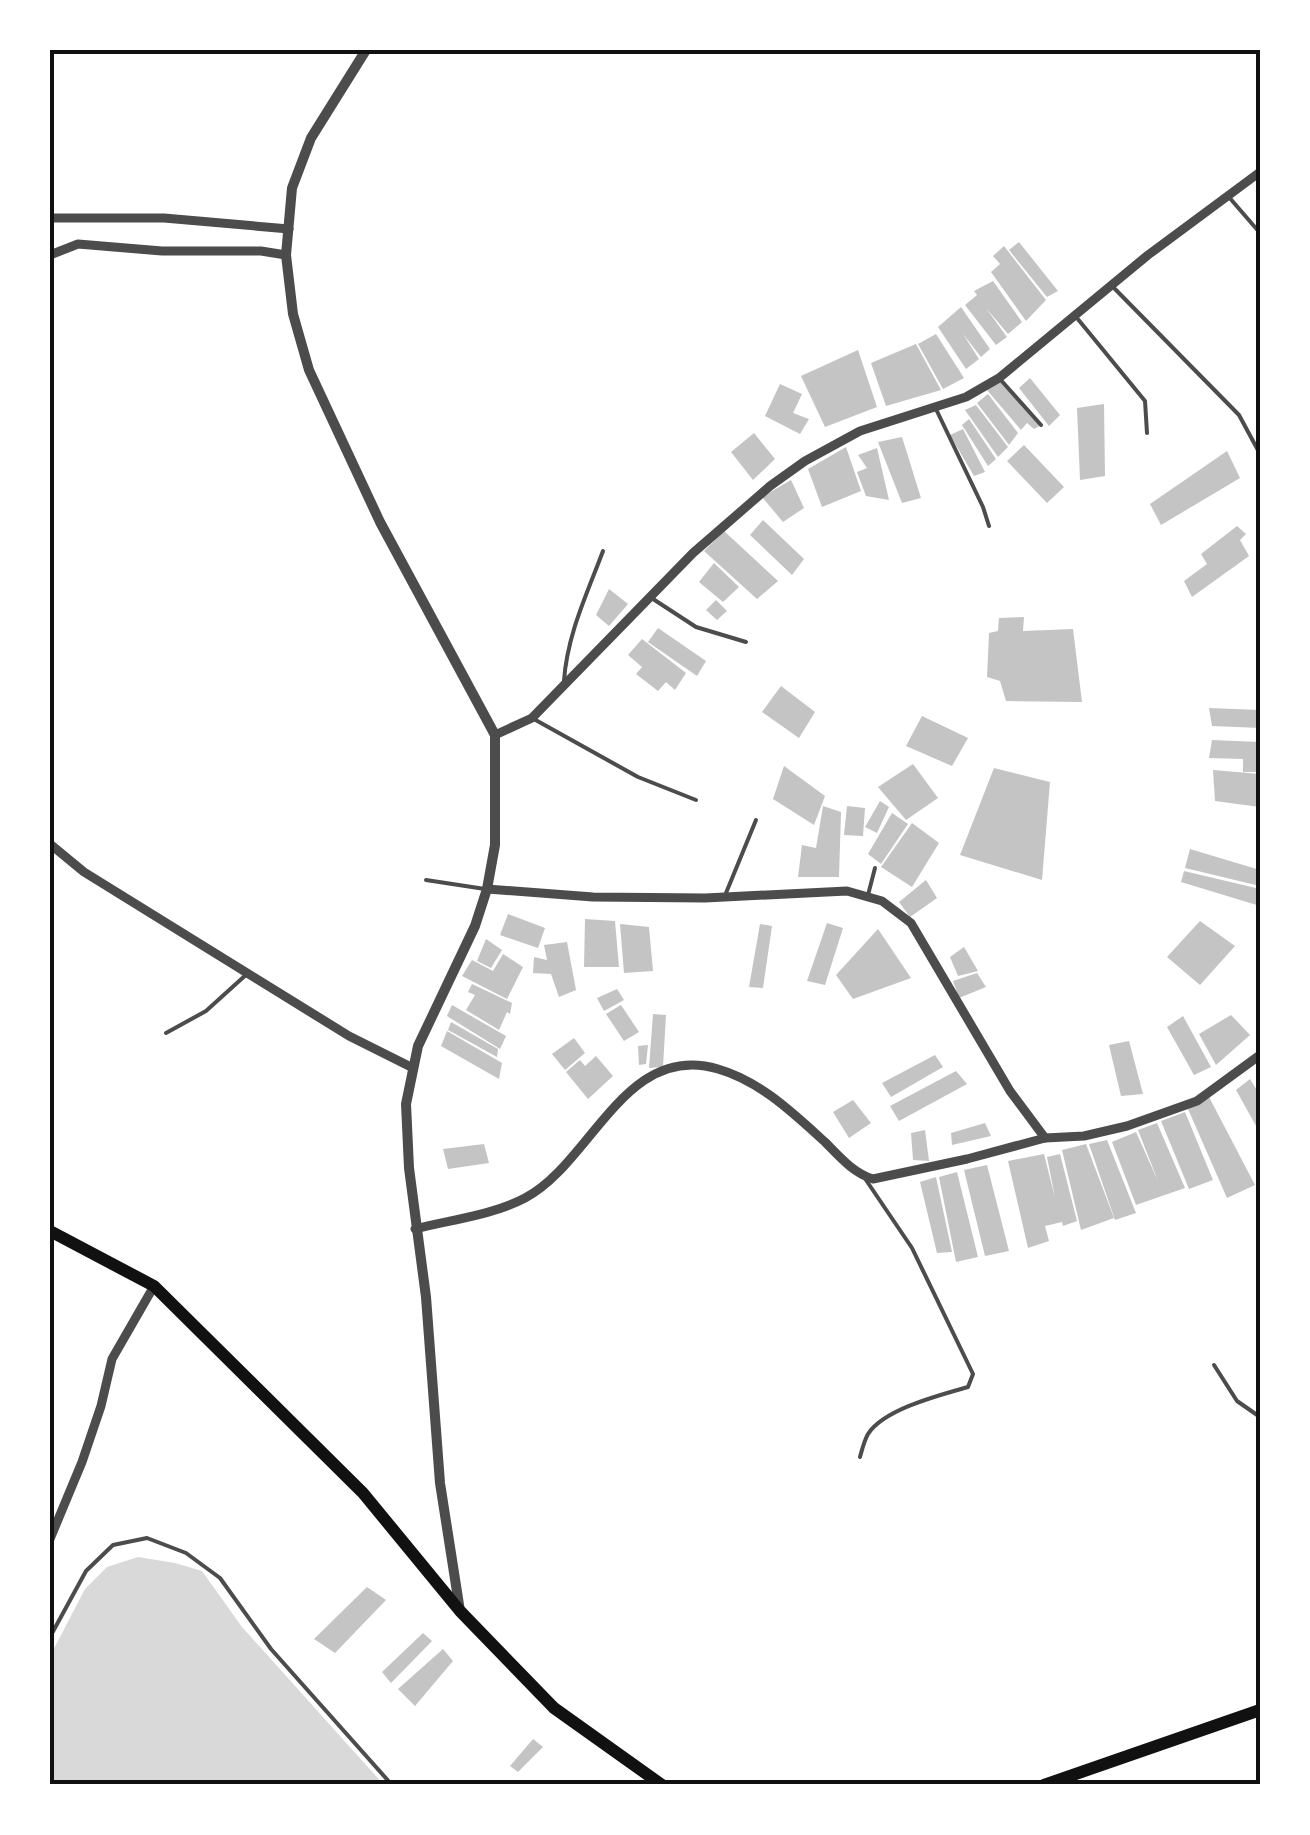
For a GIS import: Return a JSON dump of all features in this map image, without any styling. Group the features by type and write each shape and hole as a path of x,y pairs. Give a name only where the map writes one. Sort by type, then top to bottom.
{"main road":[{"path":"50,1230 154,1286 363,1493 460,1611 554,1708 662,1785"},
{"path":"1044,1785 1260,1710"}],"street":[{"path":"366,50 310,138 292,188 286,255 294,314 308,370 380,522 495,735 495,845 488,889 412,1067 406,1104 440,1483 460,1611"},
{"path":"495,735 532,718 692,553 770,486 804,461 860,431 966,397 999,378 1111,284 1260,172"},
{"path":"50,218 164,218 289,229"},
{"path":"50,254 78,244 286,255"},
{"path":"50,844 84,872 349,1036 412,1067"},
{"path":"488,889 593,897 725,897 847,891 882,900 910,923 1010,1090 1045,1138"},
{"path":"415,1229 527,1197 544,1184 614,1106 658,1072 692,1065 718,1069 762,1090 863,1176 873,1178 1045,1138 1084,1136 1127,1126 1179,1108 1220,1086 1260,1055"},
{"path":"50,1539 102,1406 112,1358 154,1286"}],"lane":[{"path":"1228,196 1260,233"},
{"path":"1111,284 1239,415 1260,454"},
{"path":"1074,314 1145,401 1147,433"},
{"path":"999,378 1041,425"},
{"path":"935,407 989,526"},
{"path":"563,686 569,644 603,550"},
{"path":"650,596 696,627 746,642"},
{"path":"532,718 638,778 696,800"},
{"path":"725,897 756,820"},
{"path":"868,894 876,868"},
{"path":"426,880 488,889"},
{"path":"166,1034 206,1011 248,973"},
{"path":"860,1457 868,1434 882,1421 908,1407 968,1387 973,1374 912,1248 863,1176"},
{"path":"1214,1366 1237,1400 1260,1417"},
{"path":"50,1637 86,1570 113,1546 147,1538 186,1552 220,1578 270,1649 392,1785"}],"shaded area":[{"path":"138,1557 202,1571 242,1627 384,1785 50,1785 50,1656 85,1589 107,1567"}],"building":[{"path":"1019,242 1058,291 1047,297 1009,250"},
{"path":"1004,246 1046,300 1026,321 991,272 1000,264 993,256"},
{"path":"993,281 1022,322 1008,334 986,308 1007,337 996,345 965,305 977,295 974,291"},
{"path":"961,307 990,349 981,357 963,334 979,359 966,369 938,327"},
{"path":"936,334 964,378 943,389 918,344"},
{"path":"916,344 941,390 886,406 871,363"},
{"path":"858,350 877,407 825,427 801,376"},
{"path":"1030,378 1060,415 1049,426 1019,388"},
{"path":"999,381 1041,425 1034,429 1027,423 1021,430 987,390"},
{"path":"780,384 802,394 793,413 809,419 800,434 765,416"},
{"path":"988,394 1018,433 1009,445 977,403"},
{"path":"1104,404 1105,476 1080,480 1077,408"},
{"path":"976,405 1008,447 998,457 965,410"},
{"path":"969,419 996,459 988,466 962,425"},
{"path":"963,429 985,472 974,476 950,435"},
{"path":"754,433 775,459 753,480 731,452"},
{"path":"902,437 921,498 902,503 878,442"},
{"path":"1024,445 1064,487 1047,503 1007,461"},
{"path":"846,447 861,491 822,507 808,469"},
{"path":"877,448 889,500 866,496 857,472 867,468 858,455"},
{"path":"1227,451 1240,478 1161,525 1150,504"},
{"path":"791,480 804,508 783,522 762,497"},
{"path":"763,520 804,559 792,575 750,535"},
{"path":"1237,526 1246,534 1240,540 1249,556 1192,597 1184,581 1207,564 1201,554"},
{"path":"724,531 778,581 757,599 704,551"},
{"path":"714,563 739,587 723,602 699,582"},
{"path":"609,589 628,604 609,626 596,615"},
{"path":"716,600 727,611 717,620 706,610"},
{"path":"1024,617 1023,631 1073,629 1082,702 1006,701 1000,681 987,677 989,633 998,631 999,618"},
{"path":"658,628 706,661 697,676 648,642"},
{"path":"642,639 686,673 675,690 666,682 658,691 636,674 642,667 628,655"},
{"path":"781,686 815,712 799,738 762,712"},
{"path":"1209,708 1260,710 1260,728 1212,726"},
{"path":"922,716 968,738 952,766 906,746"},
{"path":"1212,740 1260,742 1260,772 1243,772 1243,759 1209,758"},
{"path":"913,764 938,798 906,820 878,787"},
{"path":"784,766 825,796 814,825 773,799"},
{"path":"994,768 1050,782 1042,880 960,855"},
{"path":"1213,770 1260,774 1260,807 1215,801"},
{"path":"880,801 889,807 877,833 865,827"},
{"path":"823,806 841,812 839,877 798,877 802,845 816,848"},
{"path":"847,806 865,808 863,836 844,835"},
{"path":"892,813 908,824 881,864 868,854"},
{"path":"912,823 939,843 912,887 881,867"},
{"path":"1190,849 1260,870 1260,886 1185,868"},
{"path":"1184,871 1260,889 1260,906 1181,882"},
{"path":"926,880 937,898 910,917 899,902"},
{"path":"508,914 545,928 538,948 500,935"},
{"path":"585,919 615,921 619,967 584,967"},
{"path":"1200,921 1235,946 1200,985 1167,957"},
{"path":"827,923 843,928 825,985 807,981"},
{"path":"620,924 649,927 653,971 624,973"},
{"path":"760,924 772,926 763,988 749,987"},
{"path":"878,929 911,978 853,999 836,975"},
{"path":"486,939 502,950 491,968 477,961"},
{"path":"567,942 576,990 559,997 551,974 533,973 534,957 547,960 544,945"},
{"path":"964,947 978,971 958,976 950,957"},
{"path":"503,954 523,967 507,999 462,976 472,960 493,971"},
{"path":"977,973 986,987 959,998 953,981"},
{"path":"472,984 512,1003 499,1030 466,1010 475,995 468,992"},
{"path":"617,989 624,1000 604,1011 597,998"},
{"path":"452,1005 506,1036 500,1049 447,1016"},
{"path":"621,1005 639,1032 624,1041 606,1014"},
{"path":"653,1014 666,1015 663,1067 649,1068"},
{"path":"1231,1015 1250,1035 1216,1065 1199,1034"},
{"path":"1183,1016 1211,1067 1194,1075 1167,1027"},
{"path":"451,1022 498,1049 497,1057 448,1030"},
{"path":"447,1031 502,1063 499,1079 441,1046"},
{"path":"574,1038 585,1053 565,1070 552,1054"},
{"path":"1129,1041 1143,1094 1121,1096 1109,1045"},
{"path":"648,1045 646,1064 639,1065 638,1046"},
{"path":"935,1055 943,1067 891,1097 882,1083"},
{"path":"596,1056 613,1076 588,1099 566,1072 580,1060 585,1066"},
{"path":"956,1071 967,1084 899,1121 890,1106"},
{"path":"1250,1079 1260,1095 1260,1133 1236,1090"},
{"path":"1209,1097 1255,1185 1227,1198 1188,1109"},
{"path":"853,1100 871,1123 849,1138 833,1112"},
{"path":"1185,1112 1213,1180 1189,1189 1161,1121"},
{"path":"985,1123 991,1136 952,1145 951,1133"},
{"path":"1157,1123 1185,1188 1136,1205 1112,1142 1136,1132 1158,1181 1138,1130"},
{"path":"925,1130 929,1161 913,1160 911,1133"},
{"path":"1107,1140 1136,1213 1115,1220 1089,1144"},
{"path":"484,1144 489,1163 448,1169 443,1149"},
{"path":"1086,1144 1114,1218 1081,1230 1062,1150"},
{"path":"1044,1154 1055,1198 1047,1157 1060,1154 1077,1221 1045,1226 1049,1241 1028,1248 1008,1161"},
{"path":"987,1165 1009,1251 985,1256 964,1170"},
{"path":"957,1172 978,1257 956,1262 939,1177"},
{"path":"936,1177 952,1252 937,1253 920,1182"},
{"path":"367,1587 386,1600 335,1653 314,1639"},
{"path":"423,1633 432,1641 391,1683 382,1672"},
{"path":"443,1649 453,1661 415,1706 398,1689"},
{"path":"533,1739 543,1747 518,1772 510,1766"}]}
